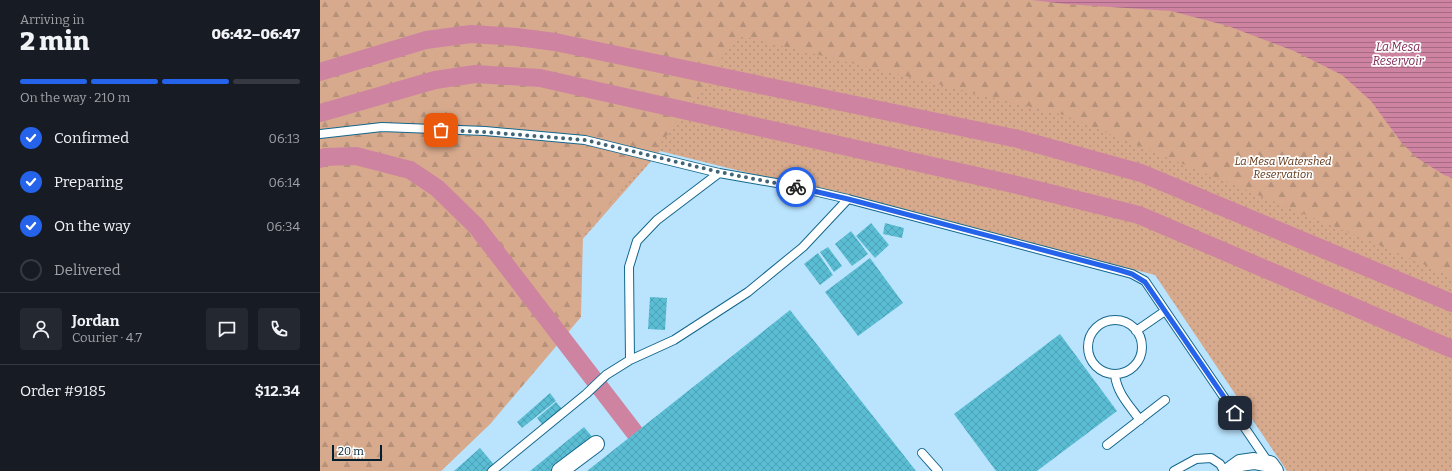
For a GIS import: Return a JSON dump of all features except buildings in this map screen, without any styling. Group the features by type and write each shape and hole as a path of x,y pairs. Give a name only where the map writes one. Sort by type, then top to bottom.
{"street":[{"path":"560,471 596,444"},
{"path":"1229,471 1240,463 1254,461 1272,468"}],"lane":[{"path":"320,134 382,127 485,132 585,140 719,172 788,185 848,199 1132,274 1145,282 1272,468"},
{"path":"630,360 629,267 637,241 657,220 719,172"},
{"path":"492,471 586,394 606,375 630,360 674,340 748,292 803,247 848,199"},
{"path":"1136,331 1165,311"},
{"path":"1115,320 1130,325 1136,331 1142,347 1141,355 1137,363 1124,373 1115,375 1100,370 1094,364 1088,348 1091,336 1099,326 1106,322 1115,320"},
{"path":"1115,375 1116,385 1140,420"},
{"path":"1107,444 1165,400"},
{"path":"922,453 938,471"},
{"path":"1174,471 1196,459 1211,458 1220,464 1224,471"}],"green space":[{"name":"La Mesa Watershed Reservation","path":"320,0 1452,0 1452,471 1287,471 1155,275 660,151 581,241 491,423 441,471 320,471"},
{"path":"320,0 1032,0 1065,4 1171,11 1228,26 1294,51 1342,75 1371,101 1401,142 1444,175 1452,178 1452,277 1391,250 1064,115 738,35 668,134 583,236 581,317 491,423 441,471 320,471"}],"water":[{"name":"La Mesa Reservoir","path":"1032,0 1452,0 1452,178 1444,175 1417,158 1401,142 1371,101 1342,75 1294,51 1228,26 1171,11 1065,4"}],"waterway":[{"path":"320,72 426,40 471,34 517,37 555,42 1018,139 1141,173 1452,303"},
{"path":"320,113 435,80 475,74 540,78 1013,184 1139,215 1452,349"},
{"path":"320,159 325,157 356,156 410,170 437,188 476,226 635,433"}],"way so far":[{"path":"441,130 585,140 719,172 796,187"}],"route":[{"path":"796,187 848,199 1132,274 1145,282 1235,413"}]}
